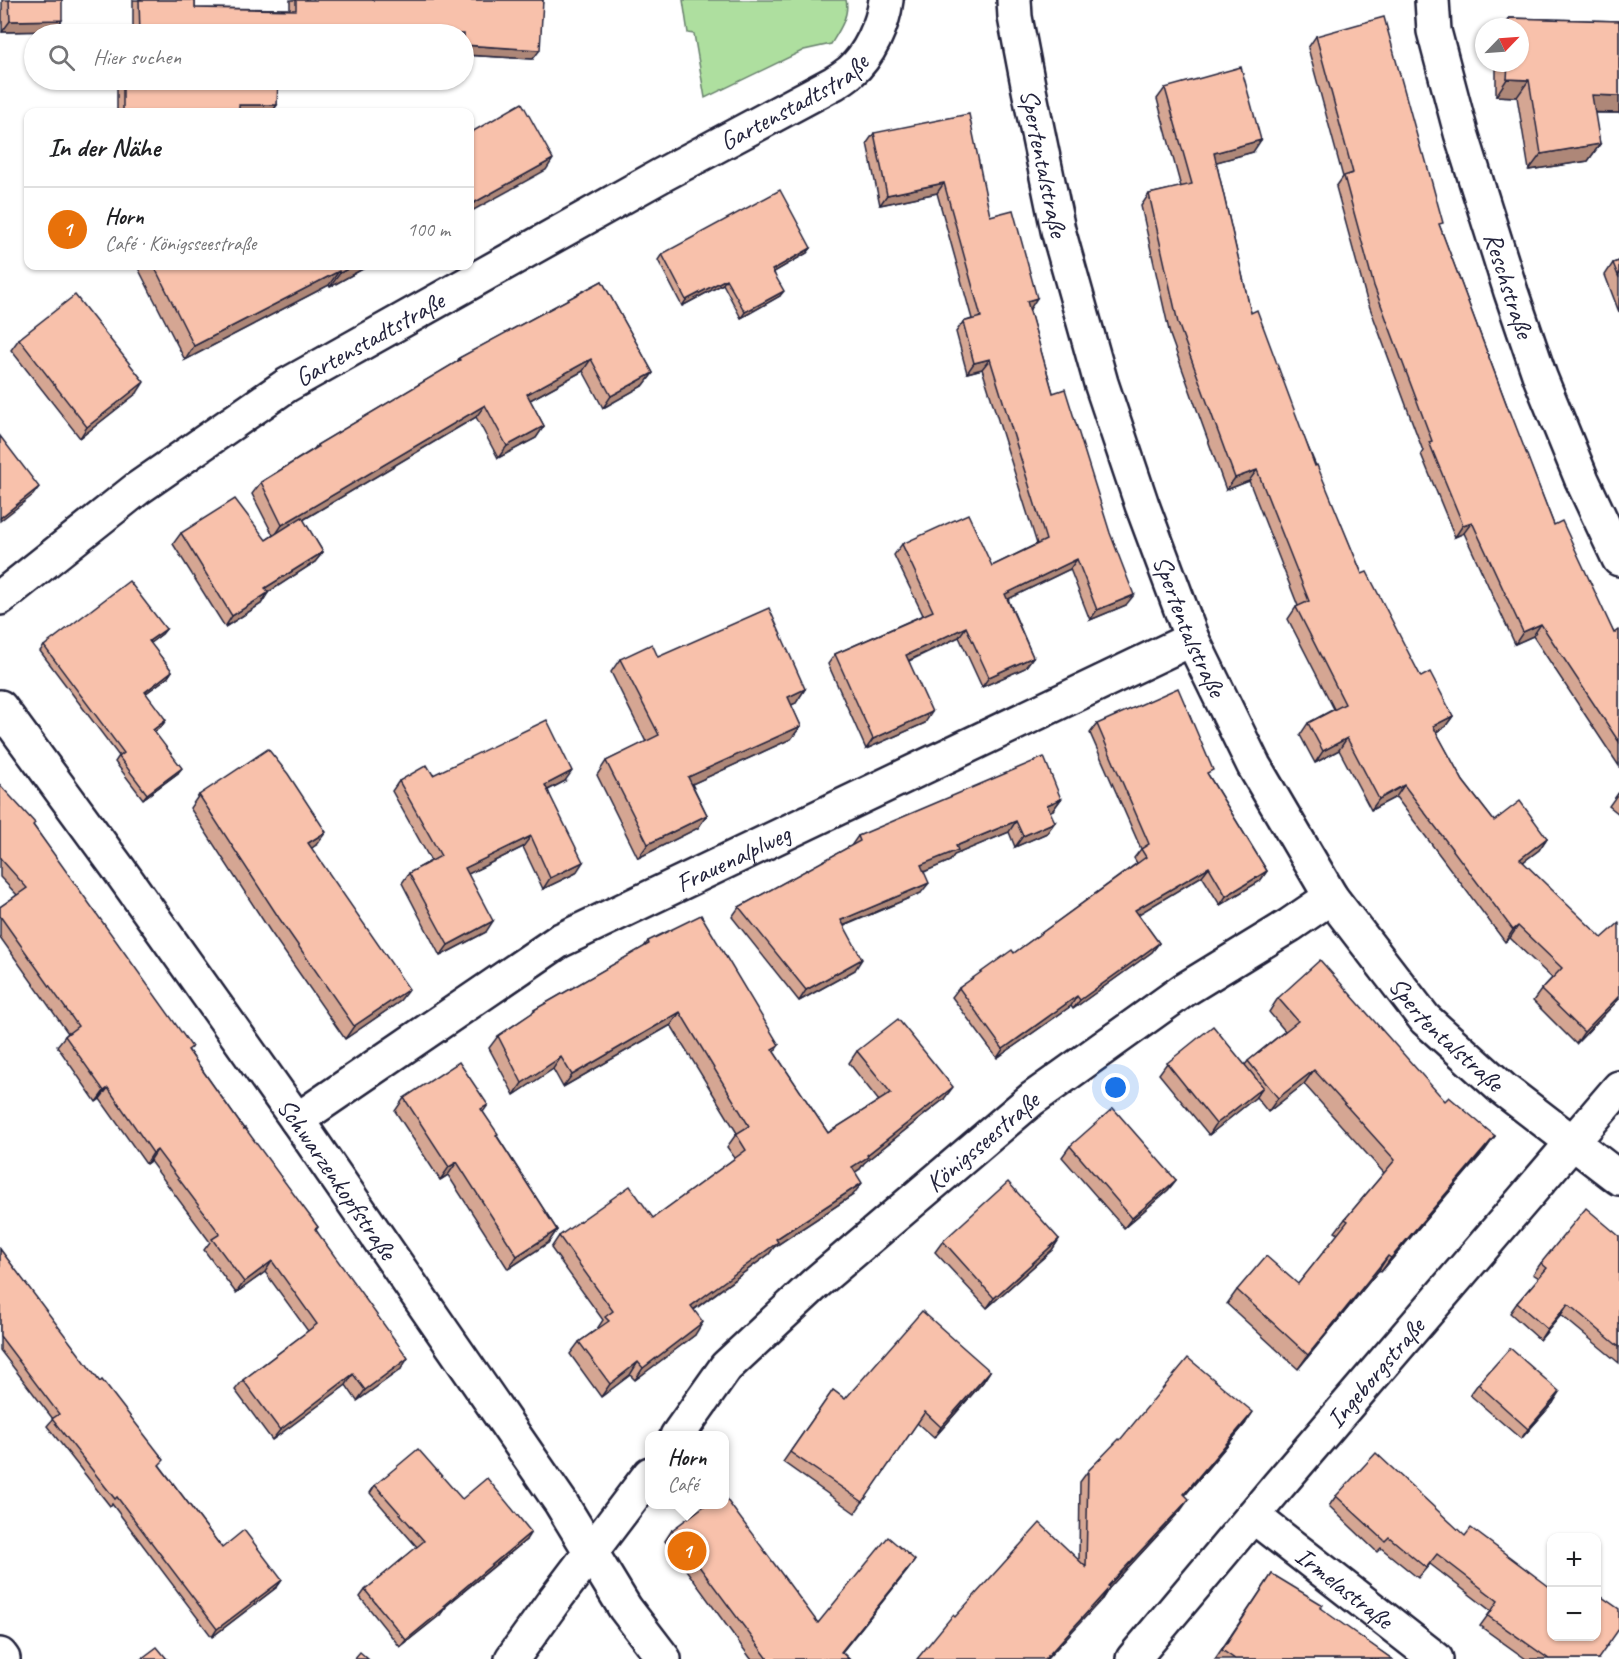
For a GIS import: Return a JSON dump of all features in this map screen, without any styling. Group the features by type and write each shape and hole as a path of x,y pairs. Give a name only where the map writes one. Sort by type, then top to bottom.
{"street":[{"name":"Gartenstadtstraße","path":"0,598 137,489 287,385 650,182 834,83 851,71 866,55 885,11 886,0"},
{"name":"Spertentalstraße","path":"1014,0 1029,90 1061,241 1101,383 1142,506 1192,639 1254,766 1331,897 1425,1019 1503,1089 1619,1178"},
{"name":"Reschstraße","path":"1432,0 1434,31 1461,133 1528,344 1582,480 1619,559"},
{"name":"Frauenalplweg","path":"297,1120 559,941 1192,639"},
{"name":"Schwarzenkopfstraße","path":"0,707 118,868 297,1120 561,1503 625,1608 664,1659"},
{"name":"Königsseestraße","path":"681,1431 726,1367 816,1283 1032,1099 1184,990 1331,897"},
{"name":"Ingeborgstraße","path":"1133,1659 1619,1088"},
{"path":"512,1659 645,1481"},
{"name":"Irmelastraße","path":"1253,1516 1436,1659"},
{"path":"0,1655 3,1659"}],"green space":[{"path":"683,0 846,0 847,6 843,23 831,44 804,50 705,98 694,34 688,33"}],"building":[{"path":"9,0 62,0 62,20 10,21"},
{"path":"139,0 195,0 195,8 296,10 296,0 543,0 540,50 474,46 474,24 140,24"},
{"path":"1384,17 1443,223 1439,224 1509,411 1554,525 1562,521 1614,633 1619,631 1619,742 1541,624 1523,632 1472,522 1463,525 1429,442 1432,441 1374,286 1344,176 1353,173 1316,36"},
{"path":"1529,19 1619,21 1619,96 1592,95 1600,144 1541,154 1529,80 1507,79 1507,72 1529,72"},
{"path":"1241,67 1261,140 1214,153 1251,313 1257,310 1315,466 1317,465 1362,574 1367,572 1421,677 1430,672 1453,716 1433,726 1463,781 1494,821 1520,801 1547,838 1520,859 1602,938 1619,923 1619,996 1584,1032 1541,990 1562,968 1518,926 1513,930 1404,785 1379,799 1347,738 1323,751 1308,723 1345,704 1296,607 1309,601 1257,470 1235,478 1178,323 1149,194 1192,184 1165,88"},
{"path":"123,90 278,90 277,105 239,105 239,108 123,108"},
{"path":"522,103 553,159 474,203 474,131"},
{"path":"969,114 990,216 1013,210 1037,298 1027,301 1053,393 1065,389 1110,533 1134,595 1097,610 1077,559 1005,594 1033,657 989,677 966,627 906,655 932,712 873,739 835,654 933,611 902,544 968,514 992,566 1046,540 990,359 974,363 963,322 981,317 944,183 887,195 874,133"},
{"path":"780,190 811,248 772,270 784,291 745,312 726,279 686,300 662,254"},
{"path":"1619,261 1619,278 1613,263"},
{"path":"156,270 346,270 340,273 339,271 194,346"},
{"path":"602,281 653,373 611,396 591,359 527,394 544,426 507,446 485,405 282,525 261,482 318,447 317,445 460,360 459,358"},
{"path":"75,295 144,382 87,427 19,339"},
{"path":"0,436 39,487 0,518"},
{"path":"235,499 266,540 302,517 323,552 265,588 268,593 232,616 181,533"},
{"path":"129,581 166,629 149,641 172,671 145,692 166,720 153,730 182,768 147,794 119,757 124,753 44,646"},
{"path":"769,608 805,689 788,697 801,726 688,777 707,815 648,844 606,761 659,735 620,659 652,644 658,657"},
{"path":"1178,688 1213,770 1207,773 1267,871 1226,896 1209,867 1135,910 1159,943 1080,1000 1077,996 1003,1049 959,988 1012,950 1014,953 1146,857 1141,849 1149,844 1097,724"},
{"path":"547,720 572,771 545,785 583,862 550,878 531,836 465,868 493,921 448,945 409,873 441,856 399,781 427,765 433,775"},
{"path":"268,749 288,774 326,832 308,843 409,989 354,1026 279,918 199,795"},
{"path":"1044,757 1061,799 1047,805 1055,822 1023,836 1016,821 956,846 958,850 921,865 929,883 841,920 862,959 806,990 739,907 860,841 858,836"},
{"path":"0,785 35,823 33,825 192,1047 188,1050 318,1227 315,1229 408,1358 365,1390 353,1374 280,1430 243,1380 317,1324 272,1261 244,1282 212,1239 220,1234 157,1150 153,1153 108,1088 104,1091 65,1036 78,1026 0,916 0,907 27,888 0,858"},
{"path":"701,915 779,1045 772,1049 828,1133 891,1093 857,1051 898,1019 953,1087 867,1155 868,1157 852,1167 862,1183 776,1239 778,1242 691,1306 703,1322 643,1368 638,1362 610,1384 579,1342 609,1321 605,1317 613,1311 559,1236 630,1186 653,1218 746,1150 736,1134 749,1126 680,1012 572,1075 561,1057 522,1083 498,1036 534,1010 649,944 648,941"},
{"path":"1320,960 1445,1101 1449,1097 1495,1136 1391,1258 1388,1256 1308,1355 1237,1290 1266,1256 1298,1284 1348,1221 1345,1219 1395,1160 1314,1070 1278,1098 1248,1061 1298,1021 1278,998"},
{"path":"1213,1026 1263,1087 1216,1124 1167,1063"},
{"path":"459,1062 488,1105 481,1109 498,1134 496,1135 557,1230 517,1256 457,1162 449,1167 404,1098"},
{"path":"1113,1108 1176,1180 1132,1218 1070,1146"},
{"path":"1008,1182 1059,1239 994,1298 943,1241"},
{"path":"1586,1208 1619,1236 1619,1347 1568,1304 1547,1329 1517,1303 1547,1268 1541,1263"},
{"path":"0,1249 100,1382 102,1380 164,1460 159,1465 222,1548 244,1530 282,1580 217,1629 117,1497 115,1499 52,1419 59,1414 0,1336"},
{"path":"922,1311 990,1371 941,1427 925,1412 863,1502 790,1452 833,1390 845,1399"},
{"path":"1510,1348 1560,1392 1528,1429 1478,1384"},
{"path":"1188,1358 1253,1412 1184,1494 1189,1499 1108,1586 1109,1588 1045,1659 917,1659 953,1615 955,1617 1040,1523 1086,1567 1088,1471 1120,1440"},
{"path":"418,1449 462,1499 487,1478 531,1532 406,1640 365,1590 424,1541 375,1485"},
{"path":"1376,1453 1465,1536 1471,1528 1547,1585 1547,1641 1601,1641 1601,1596 1619,1609 1619,1629 1598,1659 1549,1659 1488,1616 1498,1601 1437,1554 1426,1568 1389,1537 1385,1541 1336,1496"},
{"path":"729,1503 818,1623 888,1537 915,1560 841,1652 849,1659 768,1659 672,1530 700,1509 729,1509"},
{"path":"1272,1574 1323,1605 1320,1608 1392,1659 1235,1659 1222,1650"},
{"path":"157,1647 167,1659 141,1659"},
{"path":"360,1652 368,1659 354,1659"}],"place":[{"name":"Horn","path":"687,1551"}]}
